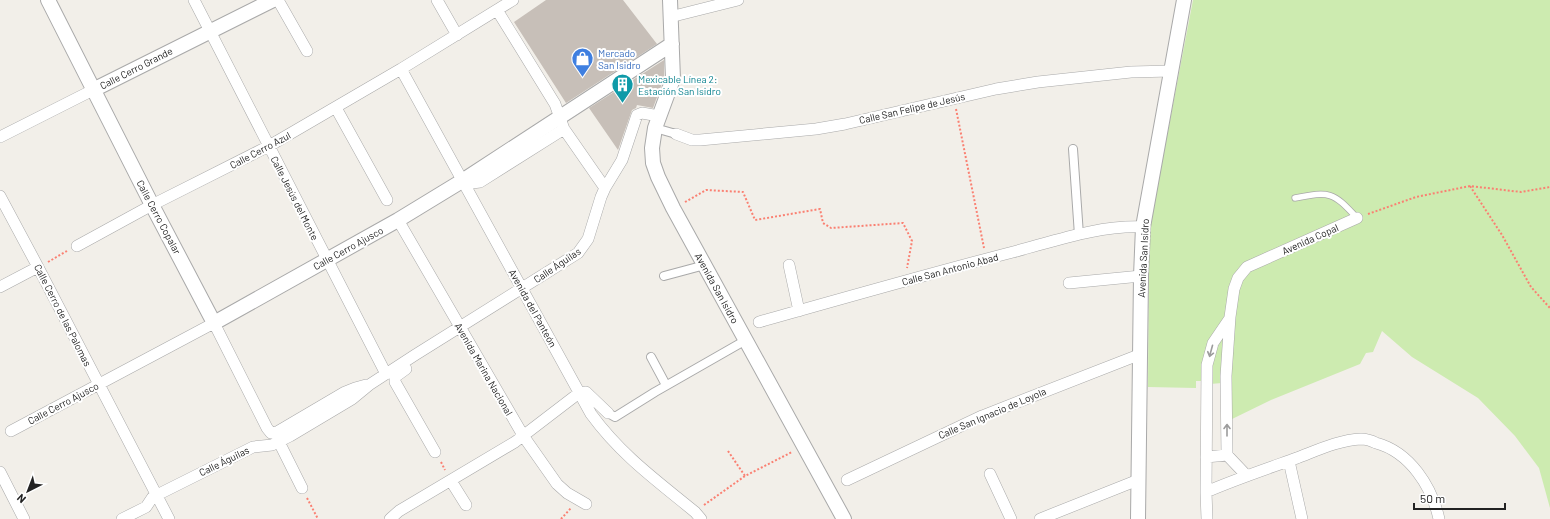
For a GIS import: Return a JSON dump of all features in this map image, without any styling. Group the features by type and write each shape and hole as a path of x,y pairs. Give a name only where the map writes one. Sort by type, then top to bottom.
{"street":[{"name":"Calle Cerro Copalar","path":"48,0 152,205 267,428 271,433"},
{"name":"Calle Jesús del Monte","path":"194,0 386,374"},
{"name":"Calle Cerro Grande","path":"0,136 210,30 273,0"},
{"path":"278,0 306,51"},
{"path":"437,0 458,35"},
{"name":"Calle Cerro Azul","path":"77,246 152,205 269,146 402,69 458,35 511,0"},
{"name":"Avenida San Isidro","path":"670,0 672,80 657,122 652,148 653,162 658,177 673,208 844,519"},
{"path":"670,17 738,0"},
{"name":"Avenida San Isidro","path":"1138,519 1143,227 1184,0"},
{"path":"497,10 555,104 562,123 605,188"},
{"name":"Calle Cerro Ajusco","path":"11,431 214,323 398,220 562,123 672,44"},
{"name":"Avenida del Panteón","path":"402,69 591,414 614,443 633,462 698,515"},
{"name":"Calle San Felipe de Jesús","path":"657,122 676,134 692,140 816,129 845,124 996,89 1038,82 1130,72 1171,71"},
{"path":"336,108 387,200"},
{"name":"Calle Águilas","path":"122,519 146,507 156,494 253,447 272,445 279,442 352,399 368,385 430,345 573,257 583,248 593,229 605,188 622,160 637,115 642,113 657,122"},
{"path":"1073,148 1079,235"},
{"name":"Calle Cerro de las Palomas","path":"0,196 169,519"},
{"name":"Avenida Copal","path":"1227,455 1226,376 1230,317 1234,289 1238,278 1247,267 1357,218"},
{"name":"Avenida Marina Nacional","path":"398,220 524,436 557,484 567,493 586,504"},
{"name":"Calle San Antonio Abad","path":"759,322 904,281 1079,235 1126,226 1143,227"},
{"path":"664,276 705,265"},
{"path":"789,265 799,311"},
{"path":"0,287 38,267"},
{"path":"1068,283 1141,276"},
{"name":"Avenida Copal","path":"1207,519 1207,365 1213,343 1230,317"},
{"path":"390,519 399,512 524,436 579,393 586,392 608,413 615,417 666,385 746,340"},
{"path":"430,345 421,357 395,377 394,380 435,452"},
{"name":"Calle San Ignacio de Loyola","path":"847,480 982,416 1141,354"},
{"path":"651,357 666,385"},
{"name":"Calle Águilas","path":"271,433 277,432 345,392 368,385"},
{"path":"1207,392 1227,391"},
{"path":"1206,492 1246,475 1341,442 1363,439 1384,445 1405,458 1422,478 1437,509 1439,519"},
{"path":"279,442 302,488"},
{"path":"1206,457 1227,455 1246,475"},
{"path":"1289,460 1302,519"},
{"path":"0,472 24,519"},
{"path":"990,474 1011,519"},
{"path":"451,480 466,505"},
{"path":"1040,519 1138,480"}],"lane":[{"path":"1295,198 1316,194 1330,195 1342,202 1357,218"}],"path":[{"path":"954,99 987,259"},
{"path":"1357,218 1416,197 1470,186 1522,192 1550,187"},
{"path":"1470,186 1502,235 1531,288 1550,308"},
{"path":"673,208 706,190 743,192 755,220 820,209 823,223 831,228 903,223 912,241 904,281"},
{"path":"38,267 77,246"},
{"path":"698,515 745,476 804,446"},
{"path":"728,451 745,476"},
{"path":"435,452 451,480"},
{"path":"302,488 318,519"}],"green space":[{"path":"1193,0 1550,0 1550,508 1539,468 1515,436 1478,398 1412,357 1382,331 1373,352 1366,353 1360,364 1271,400 1230,420 1222,383 1210,384 1210,381 1196,381 1196,388 1148,387 1149,230"}],"building":[{"name":"Mercado San Isidro","path":"546,0 623,0 657,44 566,103 514,22"},
{"name":"Mexicable Línea 2: Estación San Isidro","path":"664,60 664,78 653,108 637,105 636,108 632,110 618,150 589,108"}],"place":[{"name":"Mercado San Isidro","path":"583,78"},
{"name":"Mexicable Línea 2: Estación San Isidro","path":"623,104"}]}
